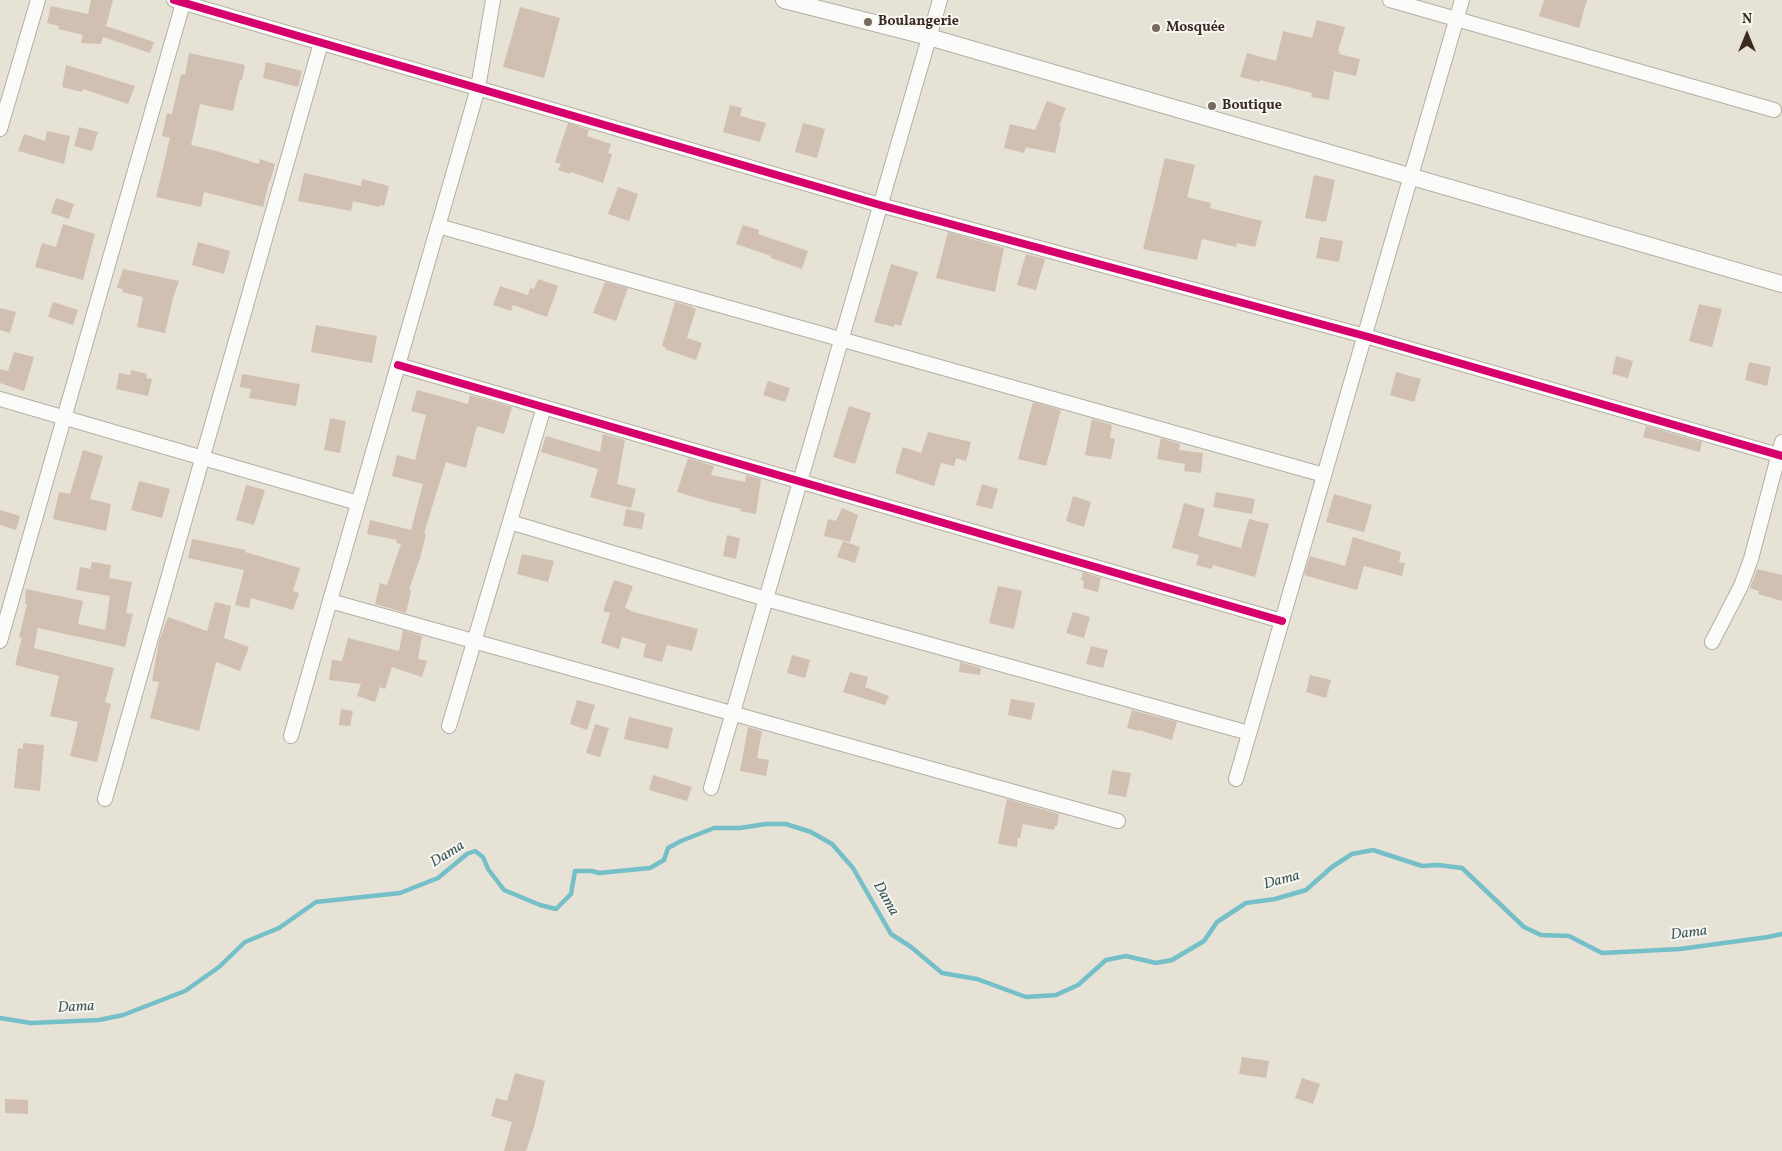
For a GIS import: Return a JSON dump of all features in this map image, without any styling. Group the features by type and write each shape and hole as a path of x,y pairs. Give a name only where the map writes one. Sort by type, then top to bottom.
{"street":[{"path":"0,129 38,0"},
{"path":"291,736 478,88 493,0"},
{"path":"784,0 929,37 1782,284"},
{"path":"711,788 940,0"},
{"path":"1390,0 1774,110"},
{"path":"1236,779 1462,0"},
{"path":"0,641 181,1 880,205 1781,451 1751,560 1741,586 1712,642"},
{"path":"105,799 321,43"},
{"path":"438,226 1324,475"},
{"path":"398,365 1282,620"},
{"path":"0,399 358,503"},
{"path":"449,726 544,407"},
{"path":"510,522 766,599 1249,733"},
{"path":"330,601 1118,821"}],"building":[{"path":"91,0 113,0 106,26 154,42 150,53 103,37 101,44 81,43 83,35 58,29 59,26 47,23 51,6 88,14"},
{"path":"1544,0 1587,0 1579,28 1539,16"},
{"path":"520,7 560,18 544,78 503,67"},
{"path":"1317,20 1345,27 1338,51 1340,52 1339,54 1360,59 1356,76 1334,71 1329,100 1311,97 1312,93 1240,77 1247,53 1276,61 1283,31 1312,38"},
{"path":"189,53 245,65 233,111 200,104 191,145 259,164 260,159 275,164 263,207 204,192 201,207 156,197 170,138 162,136 167,113 172,114 181,74 185,75"},
{"path":"266,62 302,71 298,87 263,78"},
{"path":"66,65 135,86 128,104 83,89 82,92 62,87"},
{"path":"1047,101 1066,108 1059,126 1061,127 1055,153 1026,147 1024,153 1004,148 1010,124 1035,130"},
{"path":"730,105 742,108 740,116 766,123 760,142 723,132"},
{"path":"568,123 589,130 587,136 611,144 608,153 612,154 603,183 571,172 570,174 558,170 561,164 555,162"},
{"path":"803,123 825,129 817,158 795,152"},
{"path":"79,127 98,132 92,151 74,146"},
{"path":"47,131 70,136 64,164 18,151 24,134 45,141"},
{"path":"1165,158 1195,165 1187,197 1211,203 1210,208 1262,221 1255,247 1237,243 1236,247 1202,239 1197,260 1143,249"},
{"path":"304,173 361,186 362,179 389,186 384,206 380,205 379,207 353,201 351,211 298,201"},
{"path":"1314,175 1335,180 1326,222 1305,218"},
{"path":"618,187 638,194 629,221 608,214"},
{"path":"56,198 74,204 69,219 51,213"},
{"path":"63,224 95,234 83,280 35,267 42,243 56,247"},
{"path":"743,225 759,230 758,234 808,251 802,269 736,244"},
{"path":"948,232 1004,248 995,292 936,278"},
{"path":"1320,237 1343,241 1339,262 1316,258"},
{"path":"198,242 230,251 224,274 192,265"},
{"path":"1026,254 1045,259 1036,290 1017,285"},
{"path":"891,264 918,272 901,326 895,324 894,327 874,322"},
{"path":"123,269 179,281 165,333 137,327 143,297 122,292 123,289 117,288"},
{"path":"538,279 558,286 547,317 513,305 511,311 493,305 500,286 528,295 530,288 534,289"},
{"path":"605,282 628,288 616,321 593,313"},
{"path":"53,302 78,310 73,325 48,317"},
{"path":"675,302 696,309 687,338 702,343 696,360 665,349 666,347 662,346"},
{"path":"1699,304 1722,309 1712,347 1689,341"},
{"path":"0,308 16,312 10,333 0,330"},
{"path":"316,325 377,336 372,363 311,352"},
{"path":"14,352 34,357 24,391 0,383 0,369 8,371"},
{"path":"1616,356 1633,361 1628,378 1612,374"},
{"path":"1749,362 1771,367 1767,386 1745,380"},
{"path":"131,370 147,374 146,378 152,379 148,396 116,389 119,373 130,375"},
{"path":"1396,372 1421,379 1414,402 1390,395"},
{"path":"242,374 300,384 296,406 249,398 251,389 240,387"},
{"path":"768,381 790,388 785,402 763,395"},
{"path":"417,390 468,404 470,395 512,407 504,434 477,426 466,468 446,462 424,533 426,534 409,590 411,591 406,613 375,604 380,583 387,585 401,544 396,543 397,540 367,534 370,520 411,530 423,484 392,476 397,455 415,460 426,415 411,411"},
{"path":"1033,402 1061,410 1046,466 1018,459"},
{"path":"849,406 871,413 855,464 833,457"},
{"path":"330,418 346,421 340,453 324,450"},
{"path":"1092,419 1112,425 1110,438 1115,439 1111,459 1085,455"},
{"path":"1646,426 1702,442 1700,452 1643,437"},
{"path":"928,432 971,442 966,461 956,458 954,466 941,463 934,486 895,473 903,447 921,453"},
{"path":"603,434 625,440 617,484 636,489 631,508 590,497 598,469 541,452 546,436 600,452"},
{"path":"1161,438 1180,444 1179,450 1203,453 1201,473 1184,471 1185,464 1157,459"},
{"path":"83,450 103,456 90,499 111,504 106,531 53,519 59,492 70,494"},
{"path":"688,458 714,466 711,475 745,482 746,475 761,479 756,514 677,492"},
{"path":"139,481 170,489 162,518 131,510"},
{"path":"982,484 998,489 992,509 976,505"},
{"path":"246,485 265,490 254,525 236,520"},
{"path":"1216,492 1255,499 1252,514 1213,507"},
{"path":"1334,494 1372,505 1364,532 1326,522"},
{"path":"1073,496 1091,502 1084,527 1066,521"},
{"path":"1184,503 1205,509 1198,536 1241,548 1249,519 1269,524 1255,577 1213,565 1212,569 1196,565 1199,555 1172,548"},
{"path":"842,508 858,515 850,542 824,536 828,519 836,521"},
{"path":"626,509 645,513 642,529 623,526"},
{"path":"0,510 20,516 16,530 0,525"},
{"path":"727,535 740,538 736,559 723,556"},
{"path":"1353,537 1401,552 1399,562 1405,563 1402,576 1364,566 1357,590 1304,575 1310,556 1345,566"},
{"path":"192,539 246,550 245,552 300,568 293,591 299,593 293,610 251,598 249,608 235,605 244,570 188,558"},
{"path":"843,541 860,547 855,563 837,557"},
{"path":"522,554 554,561 548,582 517,574"},
{"path":"92,562 111,565 109,578 132,582 126,613 133,614 125,647 38,628 34,648 114,668 105,702 111,704 97,762 70,756 78,722 50,716 59,676 15,665 22,638 19,637 27,604 25,604 26,589 83,601 78,624 105,630 110,596 76,590 80,567 90,569"},
{"path":"1757,569 1782,575 1782,601 1758,594 1759,591 1750,588"},
{"path":"1083,572 1101,578 1098,592 1083,588 1084,581 1081,580"},
{"path":"614,580 633,586 625,608 630,611 698,629 692,651 667,645 662,662 643,657 646,644 622,637 619,649 601,643 610,613 603,611"},
{"path":"998,586 1022,591 1014,629 989,623"},
{"path":"215,602 231,606 224,638 249,647 240,671 216,662 199,731 150,718 159,682 152,681 159,641 168,617 207,631"},
{"path":"1073,612 1090,617 1084,638 1066,633"},
{"path":"403,630 422,636 418,659 427,661 422,677 392,667 385,689 380,687 375,702 357,696 361,684 329,680 332,660 342,661 348,638 399,651"},
{"path":"1091,646 1108,650 1103,668 1086,664"},
{"path":"792,655 810,660 805,678 787,673"},
{"path":"960,662 981,668 980,675 959,672"},
{"path":"850,672 868,677 865,687 889,696 885,705 843,692"},
{"path":"1310,675 1331,680 1326,698 1306,692"},
{"path":"1011,699 1035,703 1031,720 1008,715"},
{"path":"577,700 595,705 587,730 570,724"},
{"path":"341,709 353,711 350,726 339,725"},
{"path":"1132,710 1177,722 1172,740 1127,728"},
{"path":"629,717 673,728 668,749 624,739"},
{"path":"595,724 609,728 600,757 586,753"},
{"path":"748,727 762,731 757,758 769,760 766,776 740,771"},
{"path":"23,743 44,745 40,791 14,788 18,748 23,749"},
{"path":"1112,770 1131,773 1126,797 1108,794"},
{"path":"653,775 692,787 687,801 649,790"},
{"path":"1007,799 1059,814 1057,826 1055,826 1054,830 1023,824 1017,847 998,844"},
{"path":"1242,1057 1269,1061 1266,1078 1239,1074"},
{"path":"515,1073 545,1081 526,1151 504,1151 512,1122 491,1116 496,1098 507,1101"},
{"path":"1302,1078 1320,1084 1313,1104 1295,1098"},
{"path":"5,1099 28,1100 28,1114 5,1113"}],"waterway":[{"name":"Dama","path":"0,1018 31,1023 99,1020 123,1015 185,991 219,967 245,942 279,928 316,902 400,893 438,878 467,854 475,851 483,857 488,869 504,890 540,905 556,909 571,894 575,871 599,873 650,868 664,860 668,848 714,828 740,828 766,824 786,824 811,832 832,844 853,868 891,934 911,947 942,973 977,979 1026,997 1056,995 1078,985 1106,960 1126,956 1156,963 1172,960 1204,941 1217,922 1246,903 1275,899 1306,890 1332,867 1352,854 1373,850 1422,866 1438,865 1462,868 1524,927 1541,935 1569,936 1602,953 1680,949 1782,934"}],"cycle path":[{"path":"174,0 880,205 1365,336 1782,456"},
{"path":"398,365 1282,621"}],"place":[{"name":"Boulangerie","path":"868,22"},
{"name":"Mosquée","path":"1156,28"},
{"name":"Boutique","path":"1212,106"}]}
